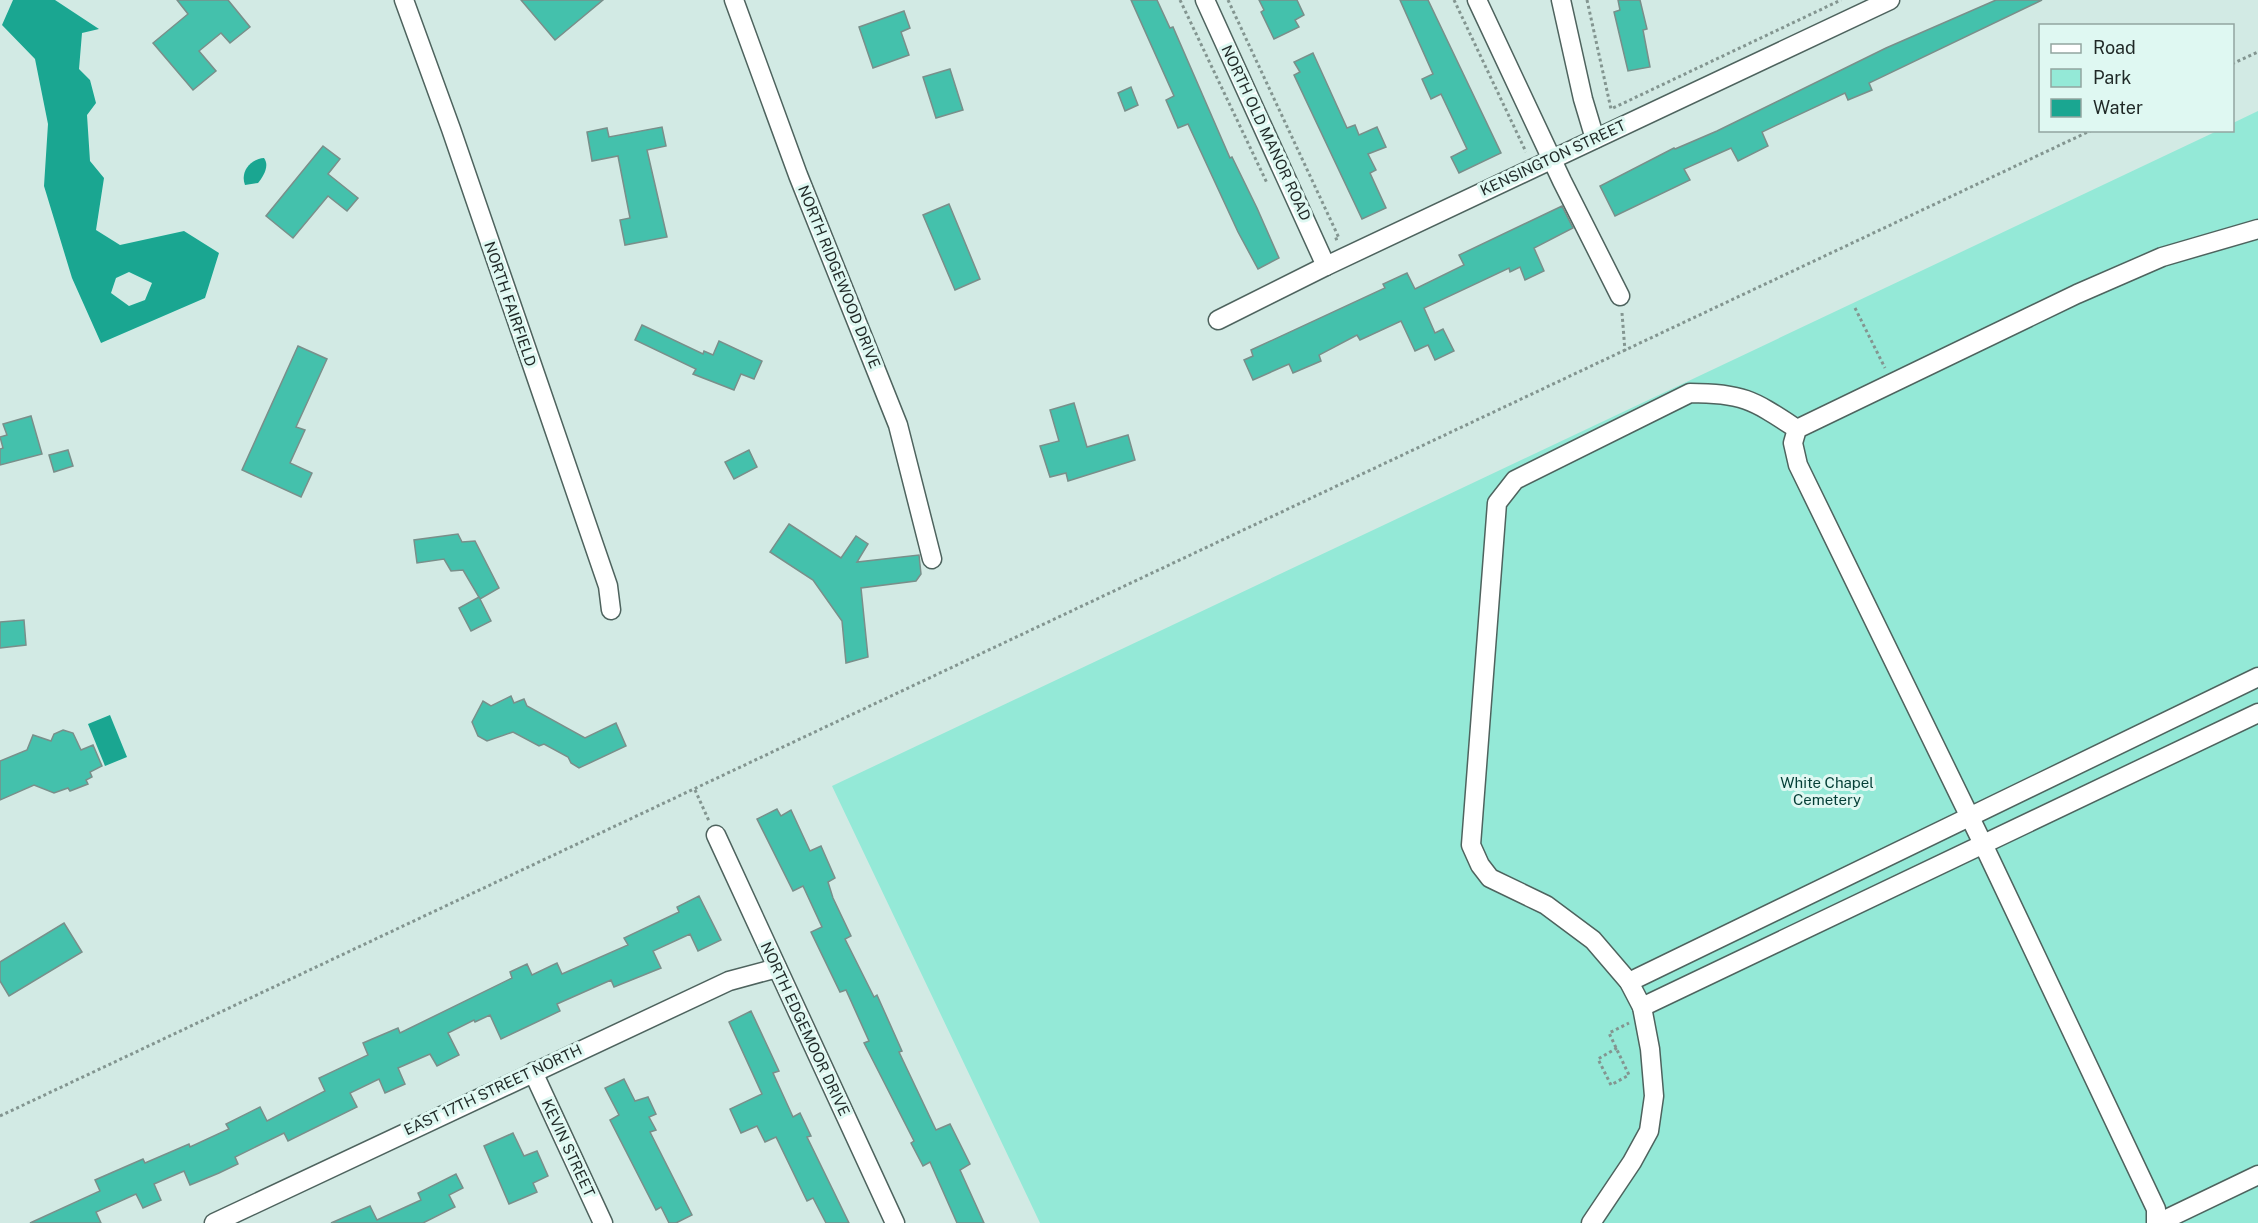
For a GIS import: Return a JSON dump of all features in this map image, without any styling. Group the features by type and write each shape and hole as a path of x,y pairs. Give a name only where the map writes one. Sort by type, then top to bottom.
{"street":[{"name":"NORTH FAIRFIELD","path":"404,0 451,129 608,586 611,610"},
{"name":"NORTH RIDGEWOOD DRIVE","path":"734,0 798,175 898,425 932,559"},
{"name":"NORTH OLD MANOR ROAD","path":"1204,0 1326,266"},
{"path":"1477,0 1620,296"},
{"path":"1561,0 1583,99 1595,139"},
{"name":"KENSINGTON STREET","path":"1218,320 1326,266 1882,2"},
{"path":"2258,228 2162,257 2077,294 1797,429 1793,443 1798,465 1983,844 2156,1209 2157,1223 2258,1175"},
{"path":"1590,1223 1632,1162 1649,1131 1654,1096 1650,1048 1643,1011 1629,982 1593,940 1546,905 1490,878 1480,865 1471,845 1497,503 1515,480 1690,393 1722,393 1751,400 1797,429"},
{"path":"1629,982 2258,677"},
{"path":"1643,1011 2258,712"},
{"name":"NORTH EDGEMOOR DRIVE","path":"716,835 895,1223"},
{"name":"EAST 17TH STREET NORTH","path":"214,1223 729,981 777,968"},
{"name":"KEVIN STREET","path":"533,1072 603,1223"}],"path":[{"path":"1454,0 1526,152"},
{"path":"1587,0 1611,109 1841,0"},
{"path":"2234,63 2258,52"},
{"path":"0,1116 2088,132"},
{"path":"1620,296 1625,351"},
{"path":"1855,308 1892,383"},
{"path":"695,790 716,835"},
{"path":"1617,1048 1598,1059 1611,1085 1629,1075 1617,1048 1609,1033 1643,1011"}],"green space":[{"name":"White Chapel Cemetery","path":"2258,111 2258,1223 1040,1223 832,786 2215,132 2234,132 2234,123"}],"water":[{"path":"13,0 55,0 99,29 82,33 79,69 90,80 96,103 87,115 90,161 104,178 96,230 120,245 184,231 219,253 205,298 101,343 72,278 44,186 48,124 35,59 2,25","holes":["129,272 152,283 145,300 129,306 111,293 116,278"]},
{"path":"264,158 266,168 260,181 245,185 244,175 247,167 254,161"},
{"path":"110,715 127,757 105,766 88,724"}],"building":[{"path":"177,0 228,0 250,27 230,43 221,33 199,51 216,71 193,90 153,43 188,14"},
{"path":"521,0 603,0 555,40"},
{"path":"1131,0 1157,0 1170,28 1173,27 1230,158 1232,157 1257,208 1279,258 1258,269 1238,232 1188,124 1178,128 1166,100 1174,96"},
{"path":"1259,0 1297,0 1304,15 1295,20 1299,27 1274,39 1261,12 1264,10"},
{"path":"1400,0 1428,0 1501,153 1459,173 1451,157 1467,149 1441,94 1431,99 1422,79 1433,74"},
{"path":"1618,0 1640,0 1647,29 1643,30 1650,67 1628,71 1614,12 1620,10"},
{"path":"1996,0 2042,0 1869,83 1872,90 1848,100 1845,93 1762,132 1768,146 1738,161 1731,148 1684,169 1690,180 1615,216 1600,186 1674,148 1717,131 1886,48"},
{"path":"904,11 910,28 901,32 909,55 873,68 859,27"},
{"path":"1313,53 1347,128 1355,125 1359,135 1377,127 1386,147 1368,154 1376,170 1370,173 1386,208 1362,219 1294,75 1300,72 1294,62"},
{"path":"950,69 963,110 936,118 923,77"},
{"path":"1131,87 1138,105 1125,111 1118,93"},
{"path":"662,127 666,146 647,150 667,237 625,245 620,220 630,218 618,156 592,161 587,132 607,128 609,137"},
{"path":"323,146 340,159 328,174 358,198 347,211 328,196 293,238 266,216"},
{"path":"949,204 980,279 955,290 923,215"},
{"path":"1562,206 1573,228 1534,248 1544,271 1525,280 1520,267 1510,272 1509,268 1424,308 1435,333 1443,329 1454,351 1435,360 1428,345 1415,351 1401,321 1360,340 1357,335 1319,355 1321,361 1293,373 1289,364 1253,380 1244,360 1253,356 1251,350 1385,288 1383,284 1407,273 1415,289 1464,265 1459,255"},
{"path":"642,325 703,354 704,351 713,355 719,341 762,361 754,379 741,374 734,390 693,374 696,369 635,340"},
{"path":"298,346 327,359 296,427 305,430 290,463 312,473 301,497 242,470"},
{"path":"1074,403 1087,447 1128,435 1135,460 1068,481 1066,473 1050,477 1040,446 1059,441 1050,410"},
{"path":"31,416 42,454 0,465 0,449 3,448 0,437 7,435 3,424"},
{"path":"68,450 73,466 54,472 49,455"},
{"path":"749,450 757,467 734,479 725,462"},
{"path":"789,524 841,558 856,536 868,544 857,562 919,555 921,574 916,581 861,588 868,657 846,663 842,621 813,580 770,552"},
{"path":"458,534 462,542 475,541 499,588 480,599 463,570 451,571 444,559 417,563 414,540"},
{"path":"479,597 491,621 471,631 459,608"},
{"path":"24,620 26,645 0,648 0,622"},
{"path":"511,696 514,703 524,699 527,706 585,738 616,723 626,746 579,768 571,763 568,757 544,744 539,746 513,732 487,741 478,736 472,722 483,701 491,706"},
{"path":"63,730 73,733 81,750 93,745 102,766 90,772 92,777 86,780 88,784 70,791 68,788 54,793 34,785 0,800 0,761 27,750 33,735 51,741 54,734"},
{"path":"777,809 781,816 791,810 810,851 821,846 835,878 828,882 833,898 851,936 845,939 874,997 877,995 902,1051 899,1052 936,1130 950,1124 970,1164 960,1170 984,1223 957,1223 930,1162 923,1166 911,1143 914,1141 864,1043 869,1041 846,990 840,992 811,932 822,927 803,886 793,891 757,819"},
{"path":"699,896 721,940 698,951 690,934 653,951 661,968 614,987 611,980 557,1004 560,1011 501,1039 490,1015 475,1022 474,1020 448,1033 459,1055 437,1066 430,1054 398,1068 405,1084 385,1093 379,1079 350,1093 357,1107 288,1141 284,1133 235,1157 238,1164 219,1173 190,1185 184,1171 154,1184 161,1200 143,1208 136,1194 96,1212 101,1223 30,1223 100,1191 95,1180 143,1159 145,1163 189,1144 190,1147 229,1129 226,1124 260,1107 267,1121 325,1091 319,1078 368,1055 363,1043 398,1028 400,1033 512,978 510,972 527,964 532,975 557,963 562,974 628,945 624,938 679,912 677,907"},
{"path":"64,923 82,952 9,996 0,981 0,962"},
{"path":"751,1011 779,1071 773,1073 793,1117 800,1113 811,1136 807,1137 849,1223 826,1223 813,1198 807,1201 776,1137 765,1142 757,1126 741,1133 730,1109 762,1094 729,1022"},
{"path":"624,1079 635,1101 648,1097 656,1114 649,1117 656,1130 650,1132 692,1215 676,1223 669,1223 661,1207 656,1210 610,1120 619,1115 605,1088"},
{"path":"513,1133 524,1156 537,1151 548,1176 533,1183 537,1192 509,1204 484,1146"},
{"path":"456,1174 463,1188 449,1195 455,1207 423,1223 331,1223 370,1206 377,1220 421,1200 418,1193"}]}
